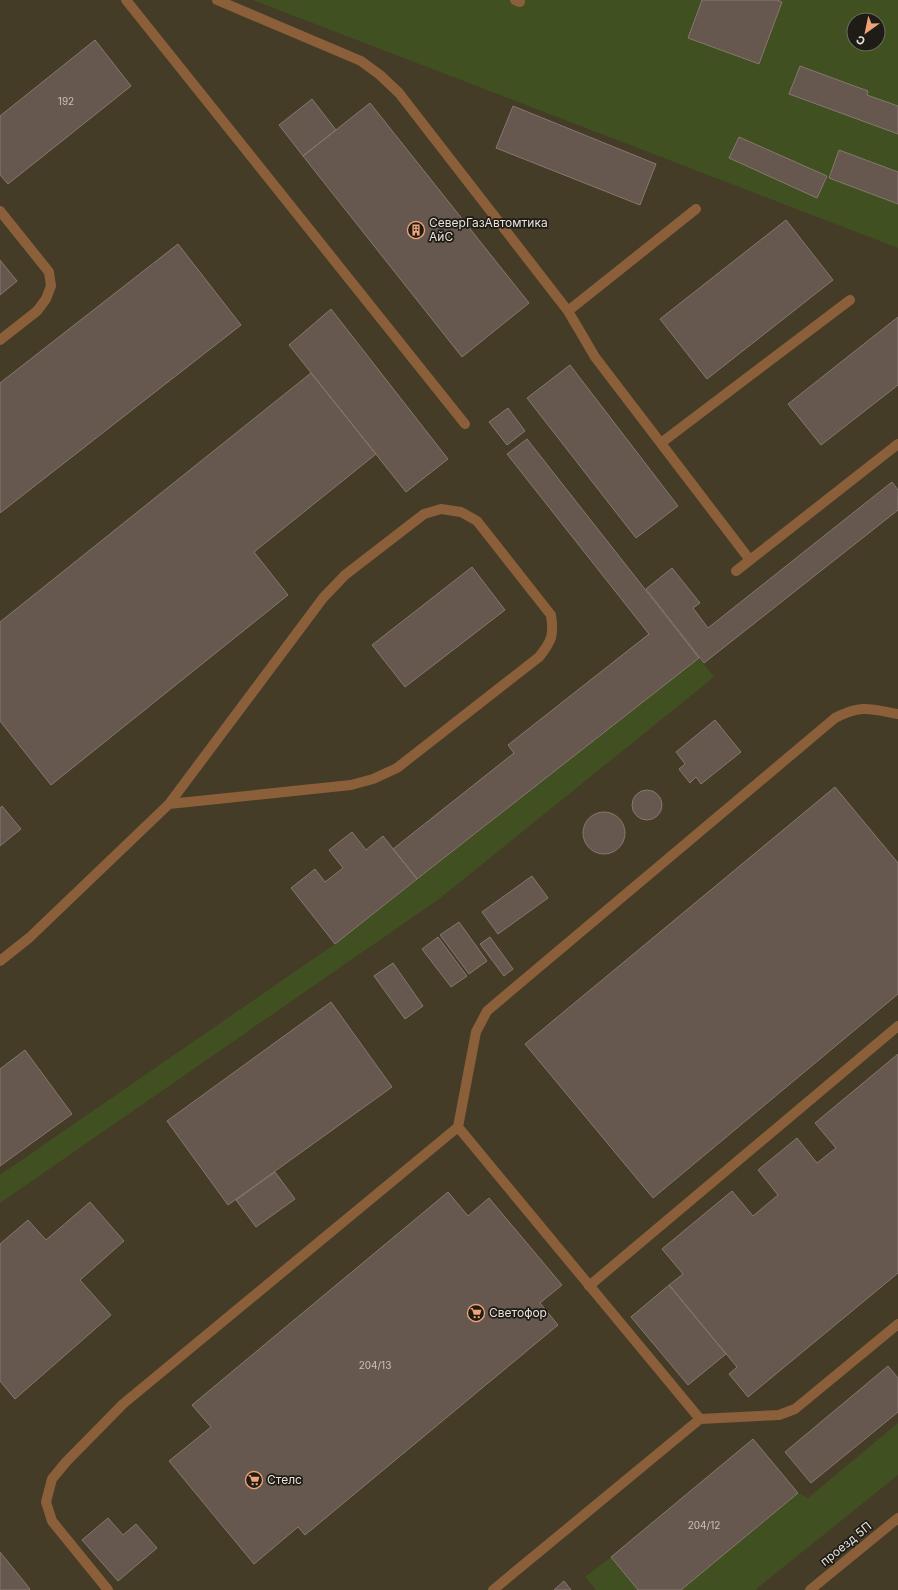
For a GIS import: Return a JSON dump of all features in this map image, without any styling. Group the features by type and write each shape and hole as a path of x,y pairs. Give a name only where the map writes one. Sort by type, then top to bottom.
{"street":[{"path":"126,0 465,424"},
{"path":"217,0 361,61 380,75 399,93 568,311 595,357 750,560"},
{"path":"515,0 520,2 520,0"},
{"path":"568,311 696,209"},
{"path":"0,211 49,272 51,286 46,299 37,311 0,340"},
{"path":"661,443 850,300"},
{"path":"736,571 898,444"},
{"path":"0,961 29,938 168,804 323,598 345,575 424,514 441,509 462,512 478,522 551,615 553,630 550,643 539,657 398,768 373,779 351,785 168,804"},
{"path":"108,1590 52,1521 46,1502 52,1479 66,1462 124,1404 458,1127 476,1032 486,1011 835,718 851,709 865,708 898,714"},
{"path":"589,1286 898,1026"},
{"path":"458,1127 700,1419"},
{"path":"493,1590 700,1419 778,1416 795,1409 898,1324"},
{"name":"проезд 5П","path":"810,1590 898,1518"}],"shaded area":[{"path":"0,0 898,0 898,1590 0,1590"}],"green space":[{"path":"253,0 898,0 898,248"},
{"path":"699,658 714,677 439,899 0,1203 0,1175 335,944"},
{"path":"898,1423 898,1475 755,1590 681,1590 798,1493 808,1498"},
{"path":"611,1557 638,1590 596,1590 585,1577"}],"building":[{"path":"702,0 777,0 782,2 759,64 688,38"},
{"path":"95,40 131,86 8,184 0,175 0,116"},
{"path":"800,66 868,91 867,95 898,106 898,134 789,94"},
{"path":"312,99 336,130 303,156 279,125"},
{"name":"СеверГазАвтомтика АйС","path":"370,103 529,303 462,357 303,156"},
{"path":"513,106 656,164 640,205 496,148"},
{"path":"739,137 827,176 817,198 729,158"},
{"path":"839,150 898,172 898,204 829,178"},
{"path":"786,220 833,280 707,379 660,319"},
{"path":"178,244 241,325 0,513 0,383"},
{"path":"0,260 17,281 0,295"},
{"path":"331,309 448,459 406,492 289,345"},
{"path":"898,317 898,385 821,445 788,404"},
{"path":"570,365 678,506 636,538 527,398"},
{"path":"311,373 376,454 254,552 288,595 51,785 0,721 0,622"},
{"path":"508,408 525,431 507,445 489,422"},
{"path":"527,439 699,658 417,879 393,849 514,753 508,745 649,634 507,454"},
{"path":"892,482 898,490 898,510 704,663 646,589 672,568 700,603 693,608 708,628"},
{"path":"472,567 505,610 405,687 372,645"},
{"path":"715,720 741,752 701,784 696,777 690,783 679,769 685,764 676,752"},
{"path":"835,787 898,863 898,994 653,1198 525,1044"},
{"path":"647,790 658,794 662,805 658,816 647,820 636,816 632,805 636,794"},
{"path":"2,806 21,829 0,846 0,808"},
{"path":"600,812 608,812 616,815 622,821 625,833 622,845 616,851 608,854 600,854 592,851 586,845 583,837 583,829 586,821 592,815"},
{"path":"352,832 366,850 383,836 417,879 335,944 291,888 315,869 325,882 343,868 329,850"},
{"path":"532,876 548,898 498,934 482,912"},
{"path":"459,922 487,961 469,974 440,935"},
{"path":"438,937 467,976 451,987 422,949"},
{"path":"490,937 513,969 504,976 480,944"},
{"path":"393,963 423,1006 405,1019 374,976"},
{"path":"331,1002 392,1087 228,1205 167,1121"},
{"path":"25,1050 72,1114 0,1166 0,1069"},
{"path":"898,1054 898,1273 748,1397 729,1374 737,1367 669,1285 683,1274 662,1249 732,1191 753,1216 778,1195 758,1170 797,1138 817,1163 836,1148 815,1123"},
{"path":"275,1172 295,1199 256,1227 236,1200"},
{"path":"448,1192 468,1216 489,1198 562,1285 540,1303 558,1325 305,1535 298,1527 254,1564 169,1461 211,1427 192,1405"},
{"path":"90,1202 124,1241 80,1280 111,1315 15,1399 0,1381 0,1244 28,1220 46,1240"},
{"path":"669,1285 726,1354 688,1385 631,1317"},
{"path":"888,1366 898,1378 898,1412 811,1483 785,1452"},
{"path":"753,1439 798,1493 681,1590 638,1590 611,1557"},
{"path":"108,1518 123,1535 136,1524 157,1548 118,1581 82,1540"},
{"path":"0,1552 30,1589 29,1590 0,1590"},
{"path":"564,1581 571,1590 554,1590"}],"place":[{"name":"СеверГазАвтомтика АйС","path":"416,230"},
{"name":"Светофор","path":"476,1313"},
{"name":"Стелс","path":"254,1480"}]}
